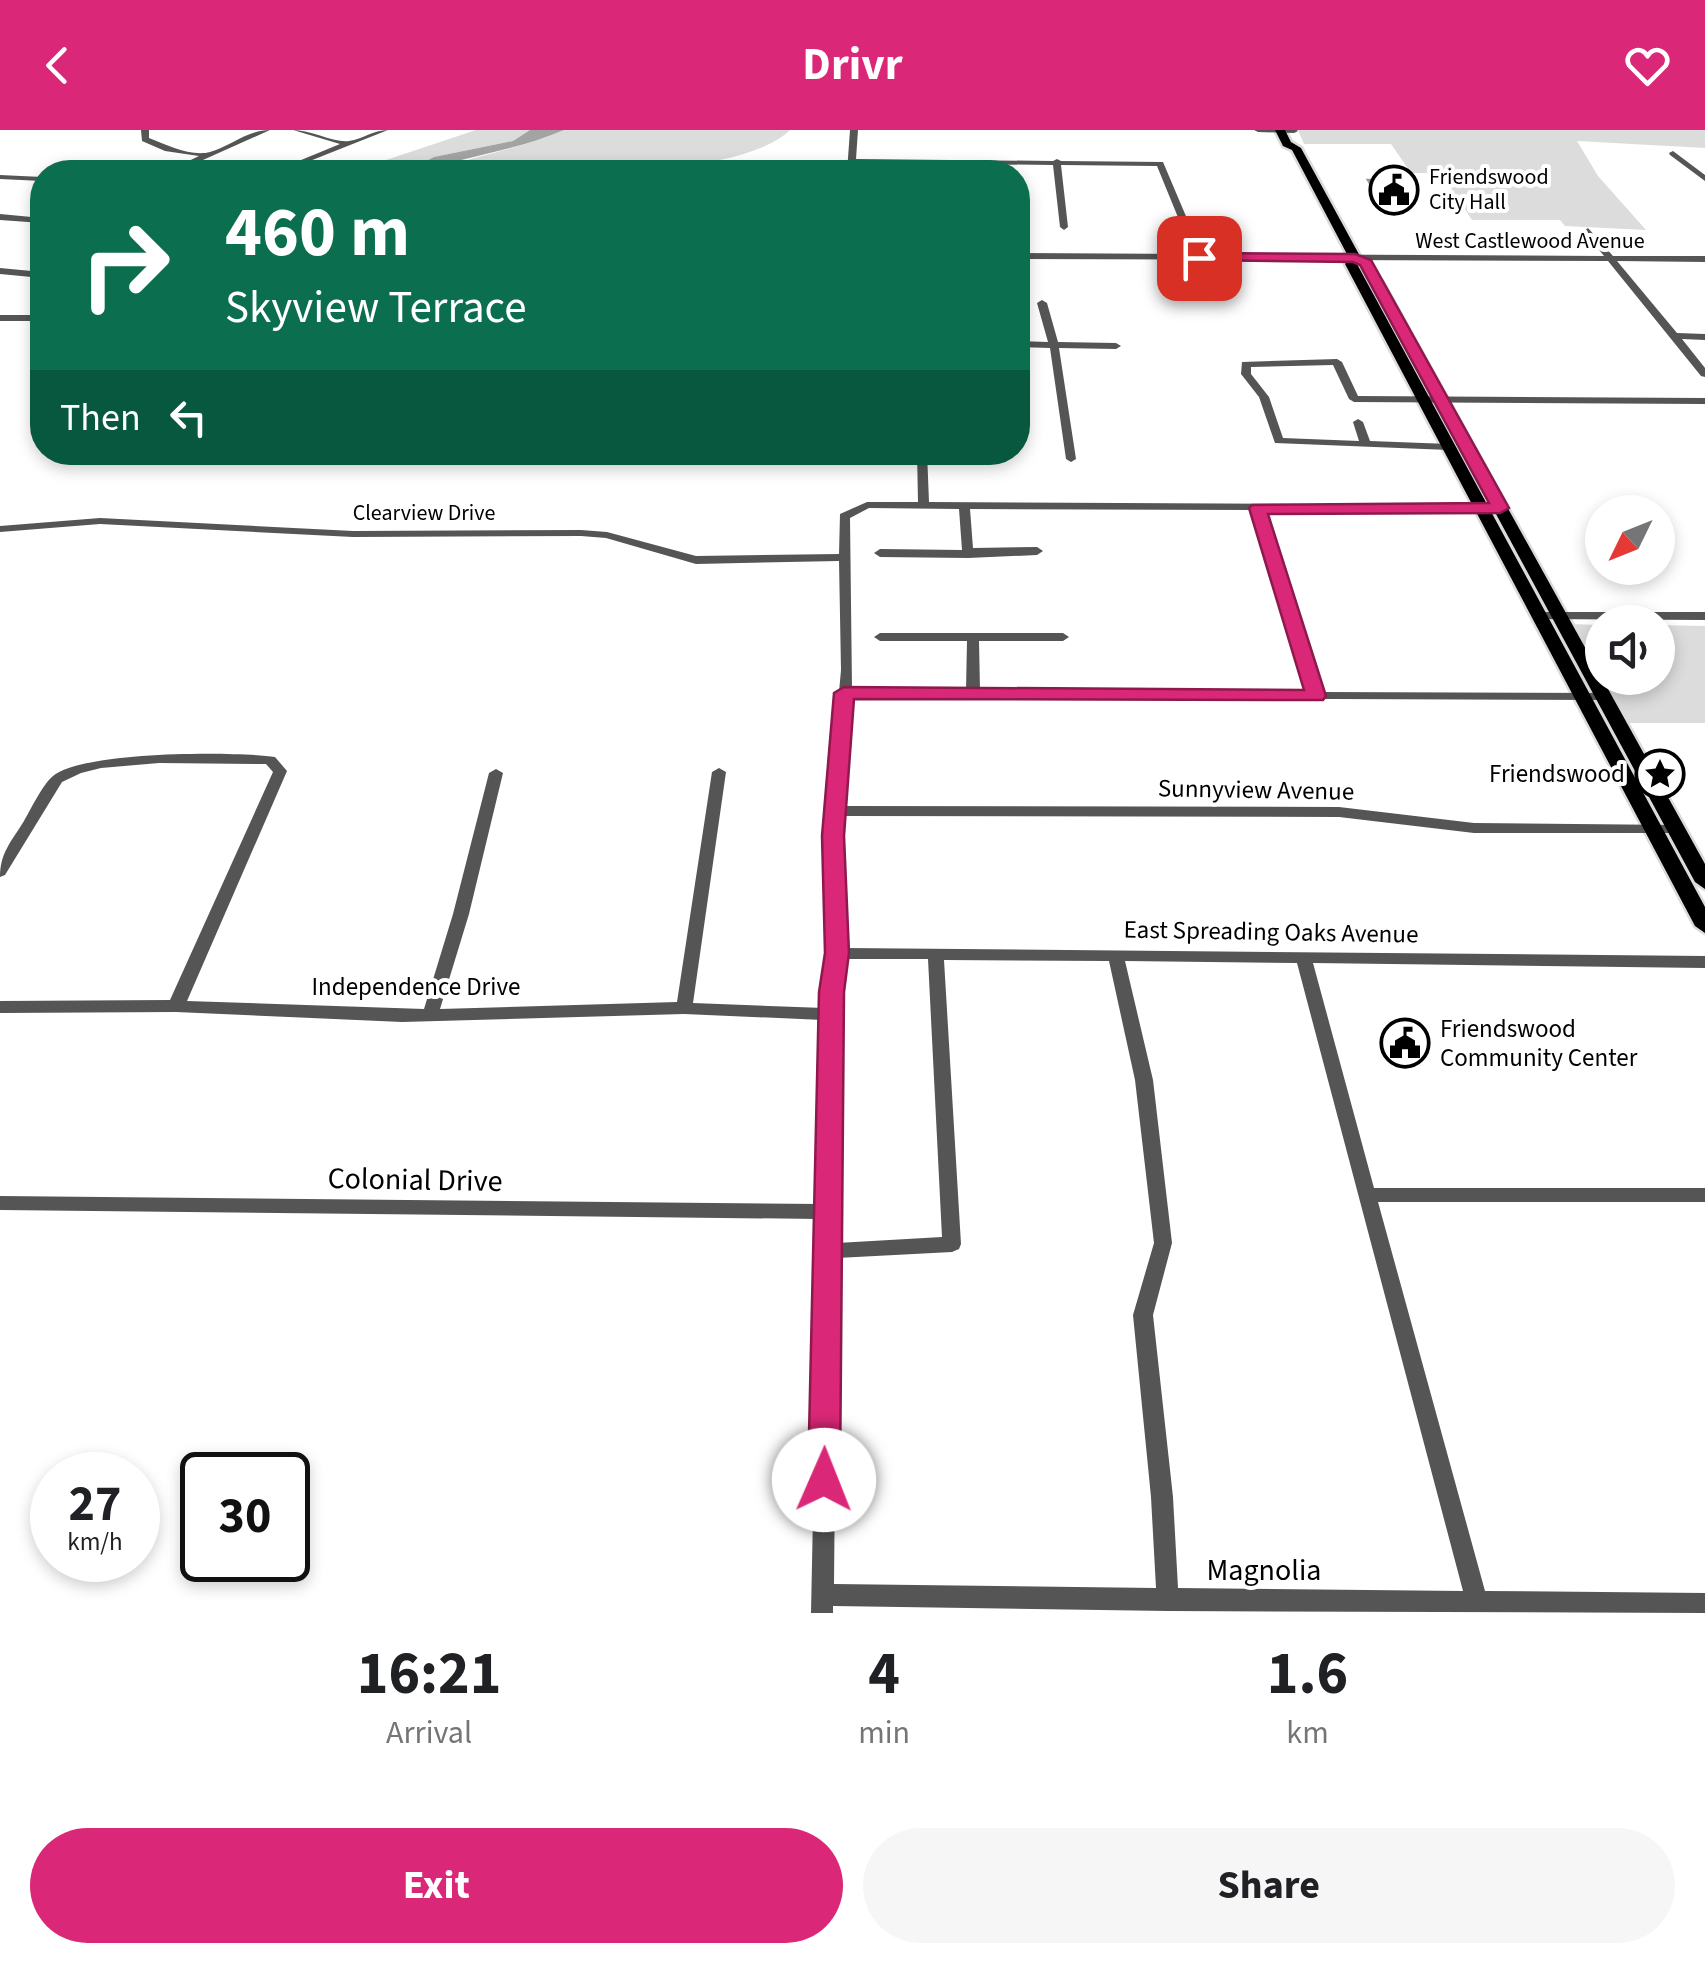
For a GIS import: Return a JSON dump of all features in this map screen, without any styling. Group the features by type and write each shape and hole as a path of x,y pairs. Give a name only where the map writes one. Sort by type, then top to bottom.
{"main road":[{"path":"1281,130 1287,144 1296,148 1355,258 1366,263 1442,400 1491,508 1549,617 1582,697 1665,830 1705,882"},
{"path":"1294,131 1301,144 1296,148"},
{"path":"1355,258 1351,264 1449,446 1491,508"},
{"path":"1549,617 1603,698 1705,926"}],"street":[{"path":"145,130 144,138 152,144 204,155"},
{"path":"194,160 266,130"},
{"path":"297,130 344,144"},
{"path":"305,160 384,130"},
{"path":"852,160 854,130"},
{"path":"1258,130 1294,131"},
{"path":"1672,153 1705,180"},
{"path":"1030,161 1160,164 1199,258"},
{"path":"1058,161 1064,226"},
{"path":"0,177 30,179"},
{"path":"0,217 30,219"},
{"path":"1588,231 1705,374"},
{"name":"West Castlewood Avenue","path":"1030,256 1705,260"},
{"path":"0,271 30,274"},
{"path":"1042,303 1054,344 1071,460"},
{"path":"0,318 30,318"},
{"path":"1674,336 1705,337"},
{"path":"1030,344 1116,346"},
{"path":"1449,446 1280,441 1264,397 1246,374 1246,364 1337,362 1354,399 1705,400"},
{"path":"1358,422 1366,444"},
{"path":"922,465 924,506"},
{"path":"822,1604 832,1014 837,953 835,811 844,693 845,515 867,505 1491,508"},
{"path":"964,506 968,552"},
{"path":"1258,508 1316,696"},
{"name":"Clearview Drive","path":"0,529 100,521 353,534 581,533 606,534 696,560 844,557"},
{"path":"880,553 1036,551"},
{"path":"1549,617 1705,616"},
{"path":"973,636 973,694"},
{"path":"880,637 1063,638"},
{"path":"844,693 1603,698"},
{"path":"0,872 58,778 88,765 270,760 280,771 176,1006"},
{"path":"684,1008 719,772"},
{"path":"430,1015 461,914 496,773"},
{"name":"Sunnyview Avenue","path":"835,811 1338,812 1474,828 1665,830"},
{"name":"East Spreading Oaks Avenue","path":"837,953 1705,962"},
{"path":"1116,955 1144,1080 1162,1243 1143,1316 1162,1497 1168,1600"},
{"path":"828,1251 952,1244 936,956"},
{"path":"1302,957 1478,1607"},
{"name":"Independence Drive","path":"0,1007 176,1006 430,1015 684,1008 832,1014"},
{"path":"1366,1195 1705,1195"},
{"name":"Colonial Drive","path":"0,1203 828,1212"},
{"name":"Magnolia","path":"822,1604 1168,1600 1478,1607 1705,1604"}],"shaded area":[{"path":"476,130 530,130 513,141 428,160 386,160"},
{"path":"530,130 564,130 461,160 428,160 434,157 513,141"},
{"path":"564,130 790,130 761,148 721,160 470,160"},
{"path":"1298,130 1705,130 1705,148 1577,141 1598,176 1646,230 1565,226 1560,220 1472,220 1441,173 1411,173 1391,144 1304,144"},
{"path":"1569,624 1585,624 1585,652"},
{"path":"1675,625 1705,626 1705,723 1626,723 1610,695 1675,695"}],"building":[{"name":"Friendswood City Hall","path":"1368,180 1399,181 1412,200 1380,199"}],"place":[{"name":"Friendswood City Hall","path":"1394,190"},
{"name":"Friendswood","path":"1660,774"},
{"name":"Friendswood Community Center","path":"1405,1043"}],"route":[{"path":"824,1480 832,992 837,953 833,836 844,693 1316,696 1258,508 1500,508 1366,263 1355,258 1199,258"}]}
